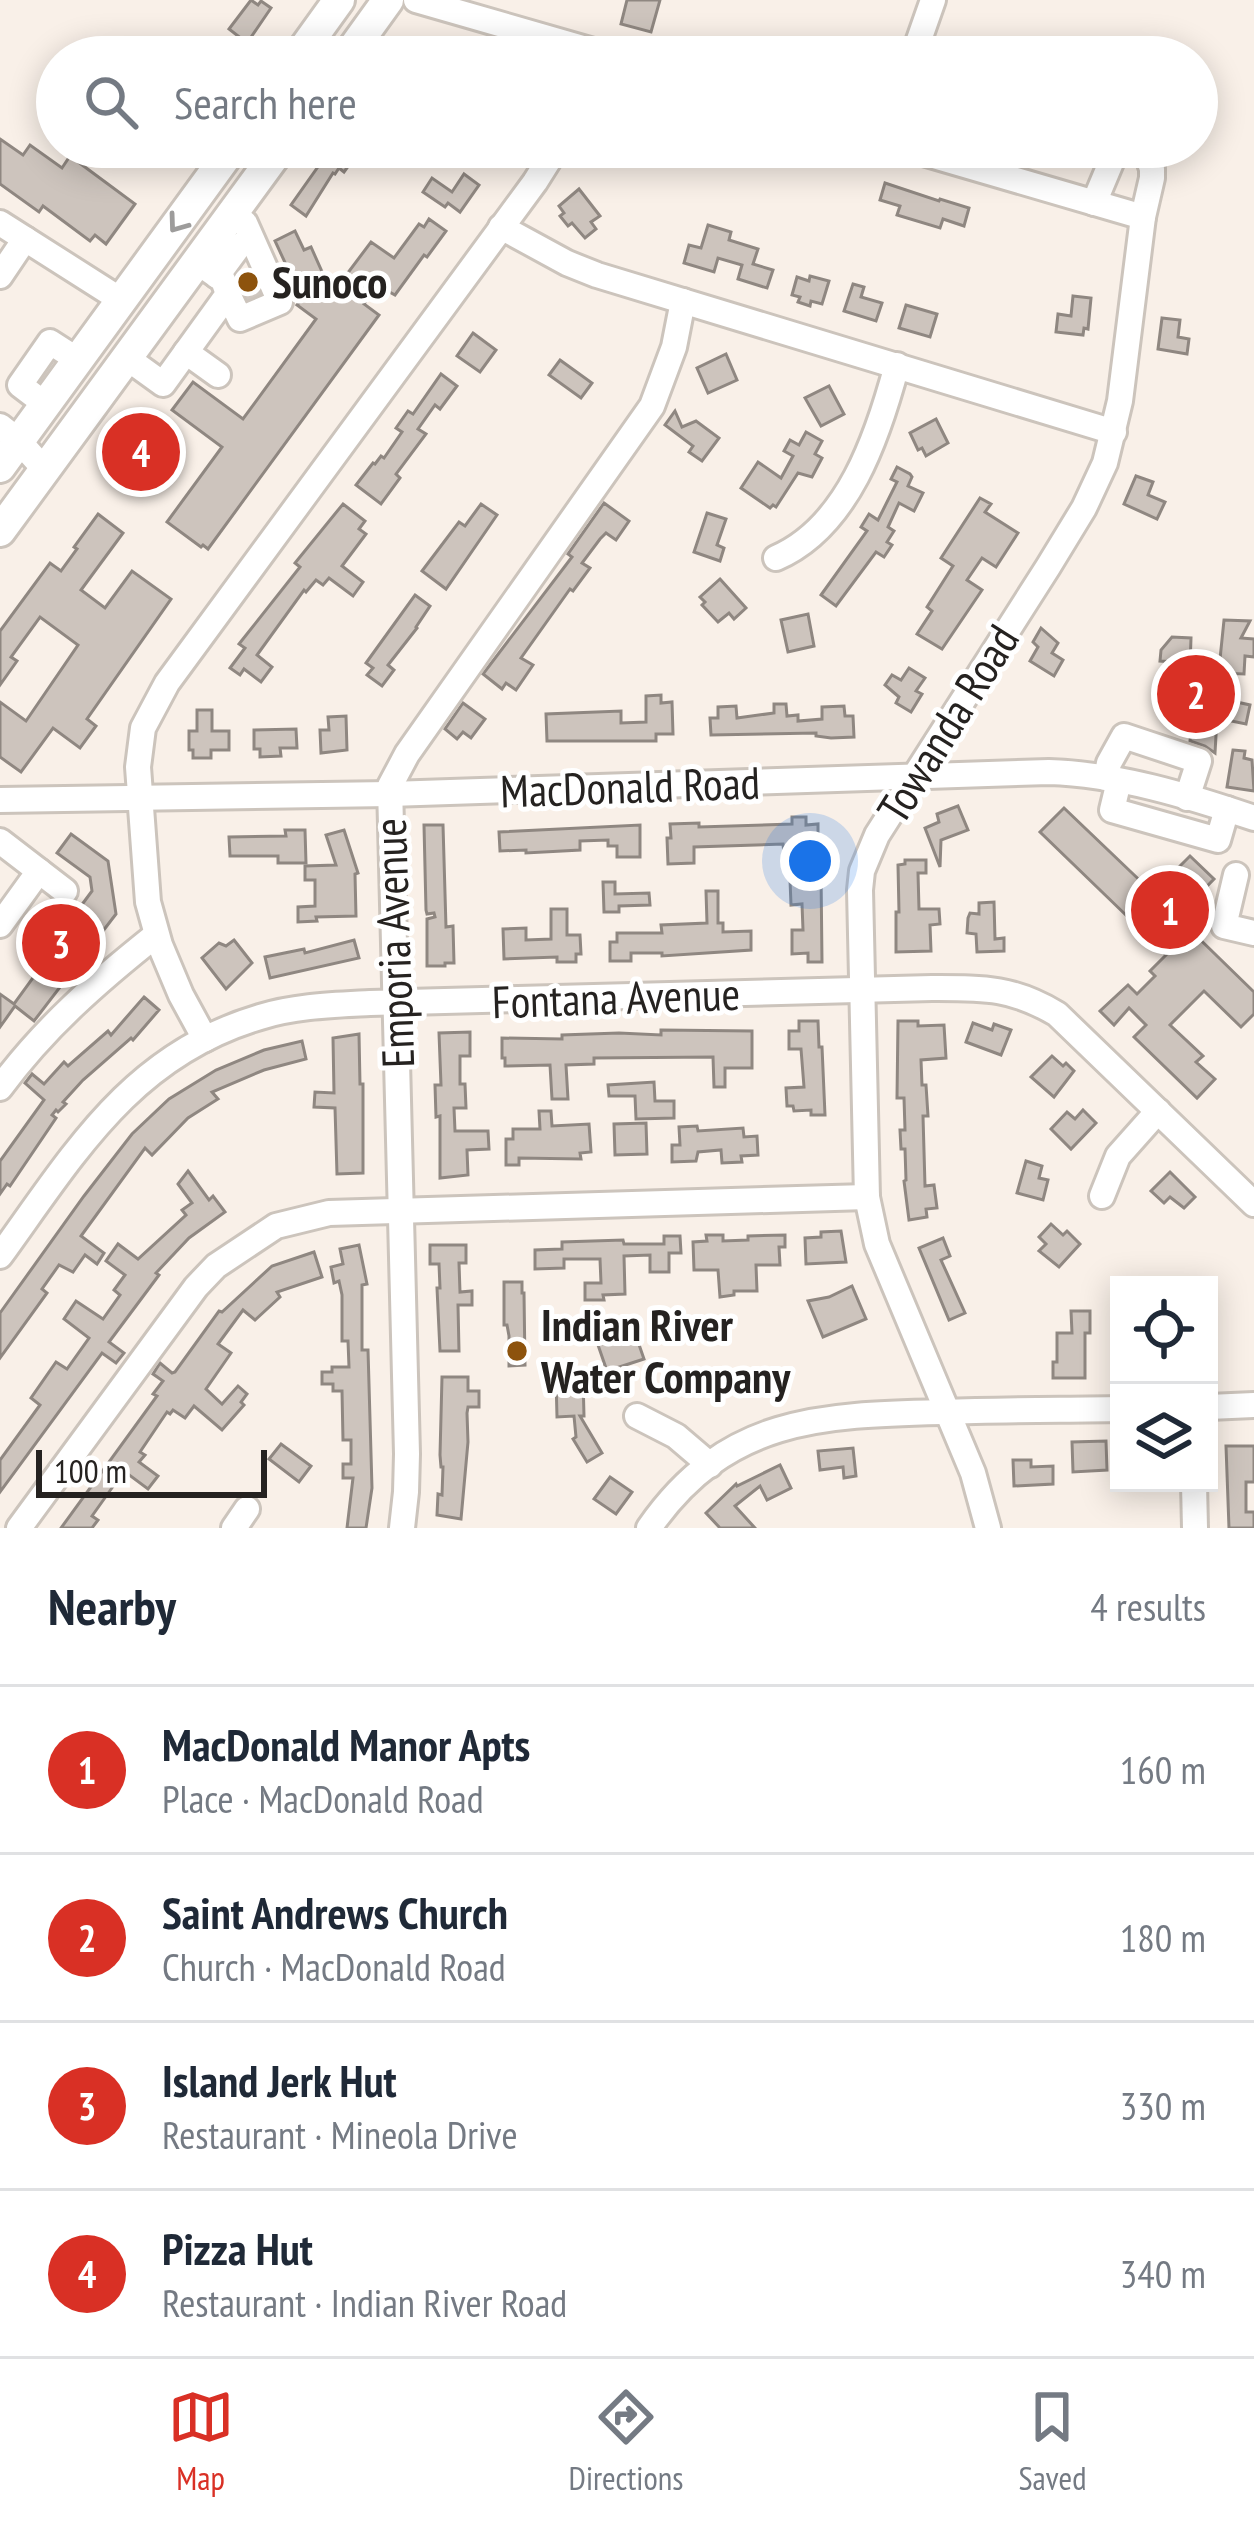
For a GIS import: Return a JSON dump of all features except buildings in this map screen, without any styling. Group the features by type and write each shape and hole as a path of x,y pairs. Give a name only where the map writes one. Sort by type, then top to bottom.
{"main road":[{"path":"361,36 388,0"},
{"path":"310,36 328,4"},
{"path":"5,448 45,404 217,168"},
{"path":"0,531 159,313 239,281 232,214 266,168"}],"street":[{"path":"416,0 537,36"},
{"path":"920,36 933,0"},
{"path":"205,1039 157,935 148,902 138,767 143,728 167,683 544,168"},
{"path":"976,168 1143,217"},
{"path":"1094,202 1109,168"},
{"name":"Towanda Road","path":"988,1528 973,1473 877,1244 867,1197 862,871 884,823 1084,508 1105,463 1114,433 1152,168"},
{"path":"127,358 163,384 239,281 252,240 245,223 232,214"},
{"path":"0,223 121,300"},
{"path":"501,227 567,263 1114,433"},
{"path":"0,276 25,239"},
{"path":"239,281 239,246 252,240"},
{"name":"Emporia Avenue","path":"402,1528 406,1454 390,786 407,754 652,406 674,347 683,301"},
{"path":"159,313 218,375"},
{"path":"776,558 808,541 838,506 875,434 897,365"},
{"path":"5,448 44,470"},
{"path":"1187,798 1199,761 1124,736 1109,763 1112,810 1218,839 1227,809"},
{"name":"MacDonald Road","path":"2,805 1049,772 1113,779 1254,818"},
{"path":"0,841 65,891"},
{"path":"0,925 39,871"},
{"path":"1236,875 1224,926 1254,933"},
{"path":"0,1088 8,1064 100,979 157,935"},
{"name":"Fontana Avenue","path":"0,1256 86,1138 154,1069 205,1039 264,1016 316,1005 994,988 1057,1014 1254,1204"},
{"path":"1102,1196 1118,1156 1158,1111"},
{"path":"20,1528 196,1287 257,1236 299,1218 400,1210 867,1197"},
{"path":"1218,1407 1254,1406"},
{"path":"649,1528 682,1486 734,1448 784,1426 853,1414 1110,1408"},
{"path":"638,1416 676,1436 710,1465"},
{"path":"1194,1492 1195,1528"}],"tunnel":[{"path":"241,294 262,284"}],"place":[{"name":"Sunoco","path":"248,282"},
{"name":"Pizza Hut","path":"141,452"},
{"name":"Saint Andrews Church","path":"1196,694"},
{"name":"MacDonald Manor Apts","path":"1170,910"},
{"name":"Island Jerk Hut","path":"61,943"},
{"name":"Indian River Water Company","path":"517,1351"}]}
